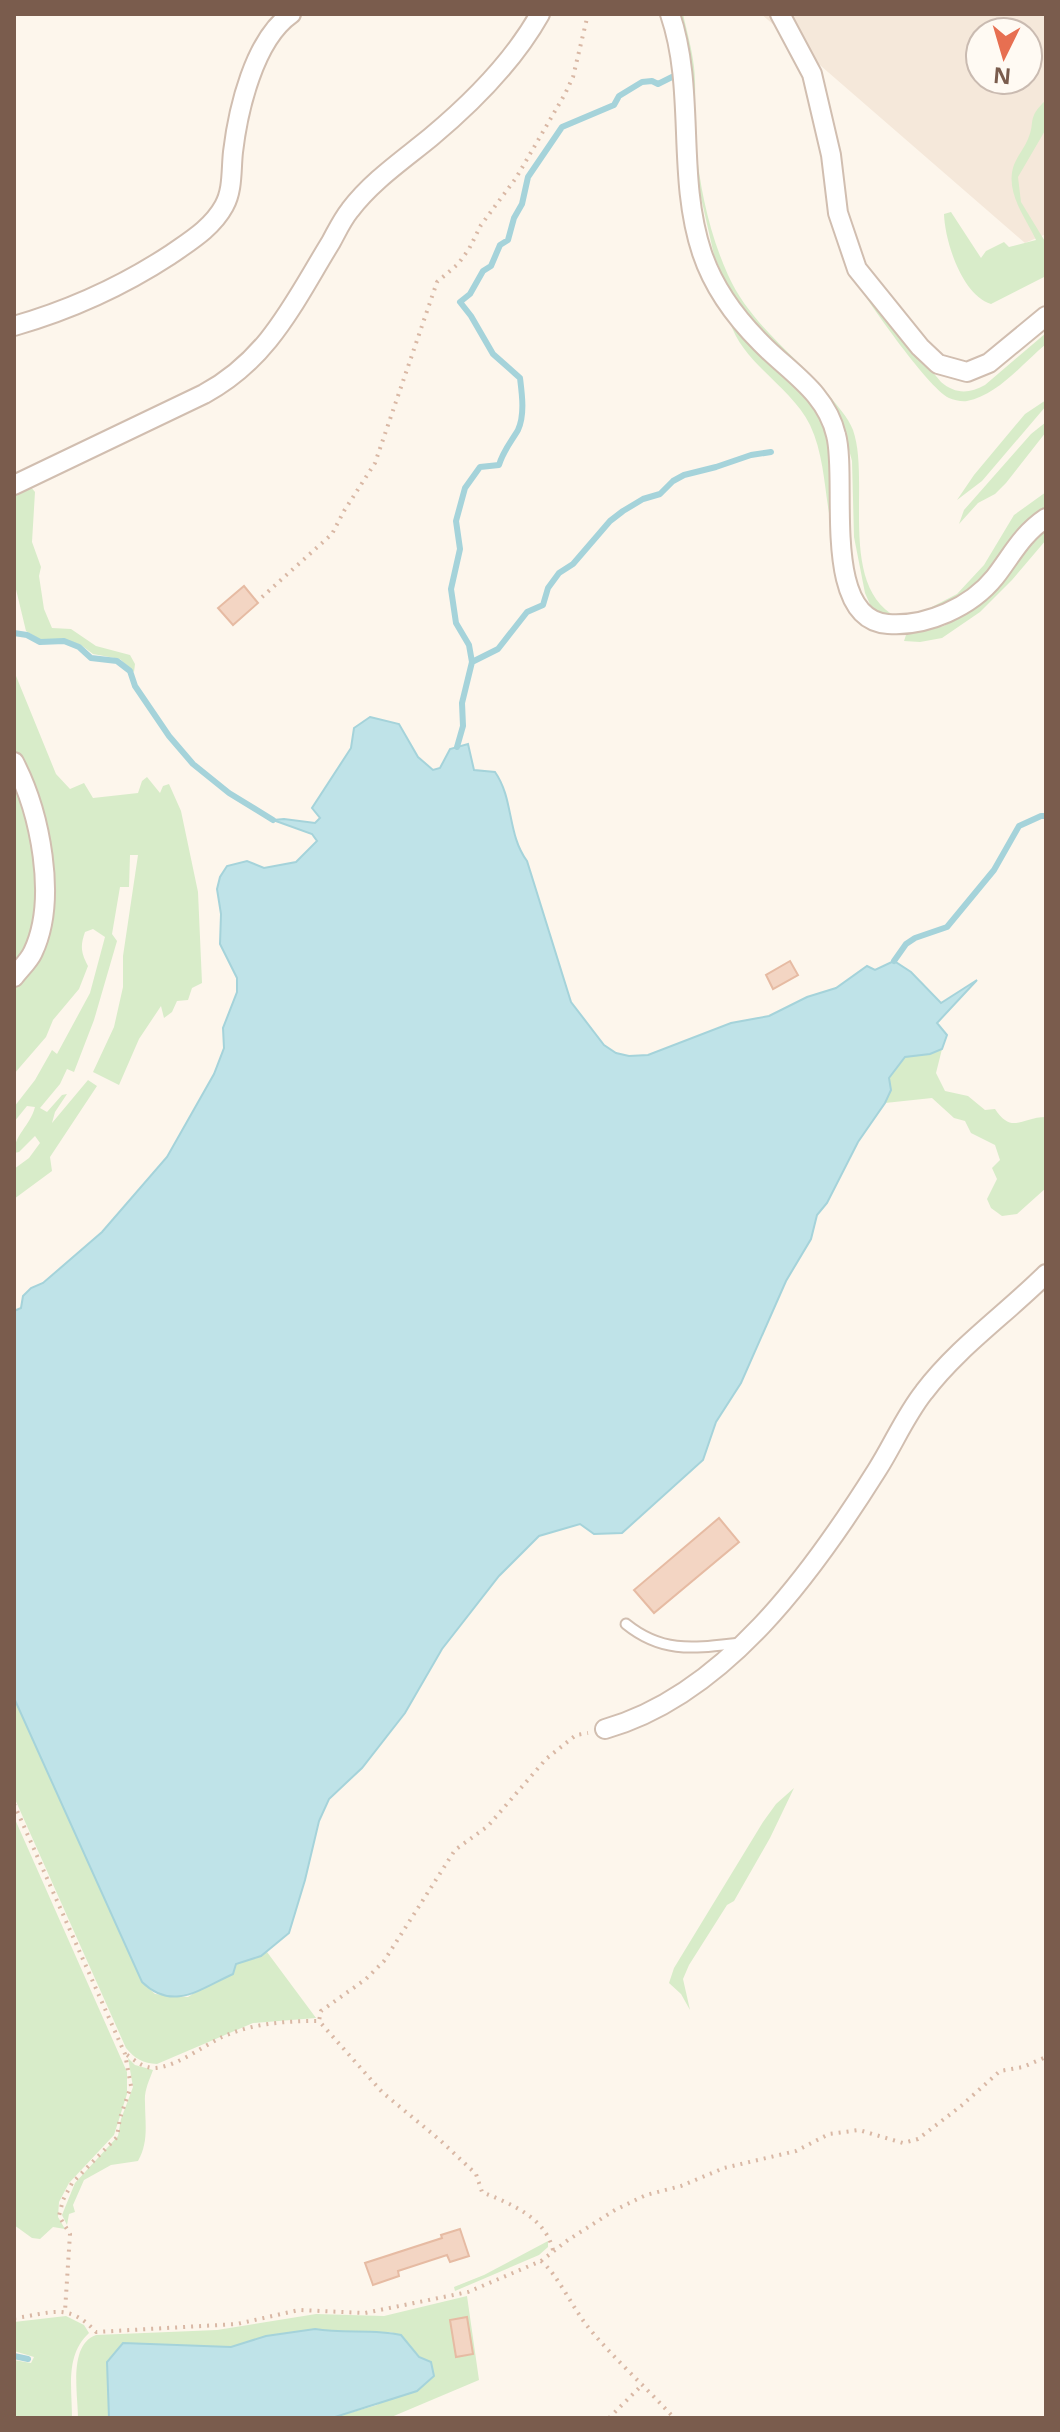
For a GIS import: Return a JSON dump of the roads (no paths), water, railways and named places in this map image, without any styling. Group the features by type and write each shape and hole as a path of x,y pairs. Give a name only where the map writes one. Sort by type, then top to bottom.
{"street":[{"path":"14,326 112,290 171,254 210,225 224,206 230,189 237,122 248,80 258,57 291,14"},
{"path":"14,485 228,382 247,366 277,331 347,213 363,194 466,107 511,57 540,14"},
{"path":"670,14 680,50 684,152 691,212 702,254 723,298 760,342 815,392 830,416 837,437 839,521 844,569 854,604 866,617 886,624 922,621 944,614 964,603 993,579 1025,534 1046,518"},
{"path":"780,14 812,74 831,155 838,213 857,269 920,347 938,364 967,372 989,363 1046,316"},
{"path":"14,762 40,838 45,898 44,914 33,953 14,977"},
{"path":"605,1729 633,1721 679,1696 743,1642 819,1555 876,1471 921,1396 943,1368 1046,1274"}],"lane":[{"path":"626,1624 644,1639 660,1645 716,1646 743,1642"}],"water":[{"path":"370,717 399,724 418,757 433,770 440,768 450,749 468,744 474,770 495,772 505,794 516,840 527,861 571,1002 604,1045 616,1053 648,1055 731,1023 769,1016 807,997 836,988 867,966 875,970 894,961 911,972 941,1003 977,980 937,1023 947,1035 942,1049 905,1057 889,1078 891,1090 885,1103 858,1142 827,1203 817,1215 811,1239 786,1281 741,1383 716,1422 703,1460 622,1533 594,1534 580,1524 539,1536 499,1576 442,1649 405,1713 362,1768 329,1799 319,1821 289,1933 261,1956 236,1964 233,1974 187,1995 165,1996 142,1982 14,1698 14,1311 21,1308 23,1296 31,1288 43,1283 102,1232 167,1157 214,1074 224,1048 223,1028 237,992 237,978 220,944 221,914 217,889 220,877 227,866 247,861 264,868 296,862 317,841 312,834 273,820 315,823 320,818 312,808 351,748 354,728"},
{"path":"315,2329 401,2335 419,2357 431,2362 434,2376 417,2391 332,2418 109,2418 107,2362 123,2343 231,2347 266,2336"}],"waterway":[{"path":"457,747 463,726 462,703 472,662 469,645 456,623 451,589 460,549 456,521 465,488 480,467 499,465 522,418 520,378 493,354 460,302 470,294 483,271 491,266 500,245 508,240 522,204 528,177 562,127 614,105 619,96 642,82 658,84 672,77"},
{"path":"472,662 498,649 527,612 543,605 548,588 559,573 573,564 610,521 623,511 643,499 660,494 684,475 771,452"},
{"path":"14,633 40,642 64,641 79,647 91,658 117,661 130,671 135,686 169,736 193,764 229,793 273,820"},
{"path":"894,961 906,944 915,938 947,927 994,870 1019,826 1046,816"},
{"path":"14,2356 28,2359"}]}
